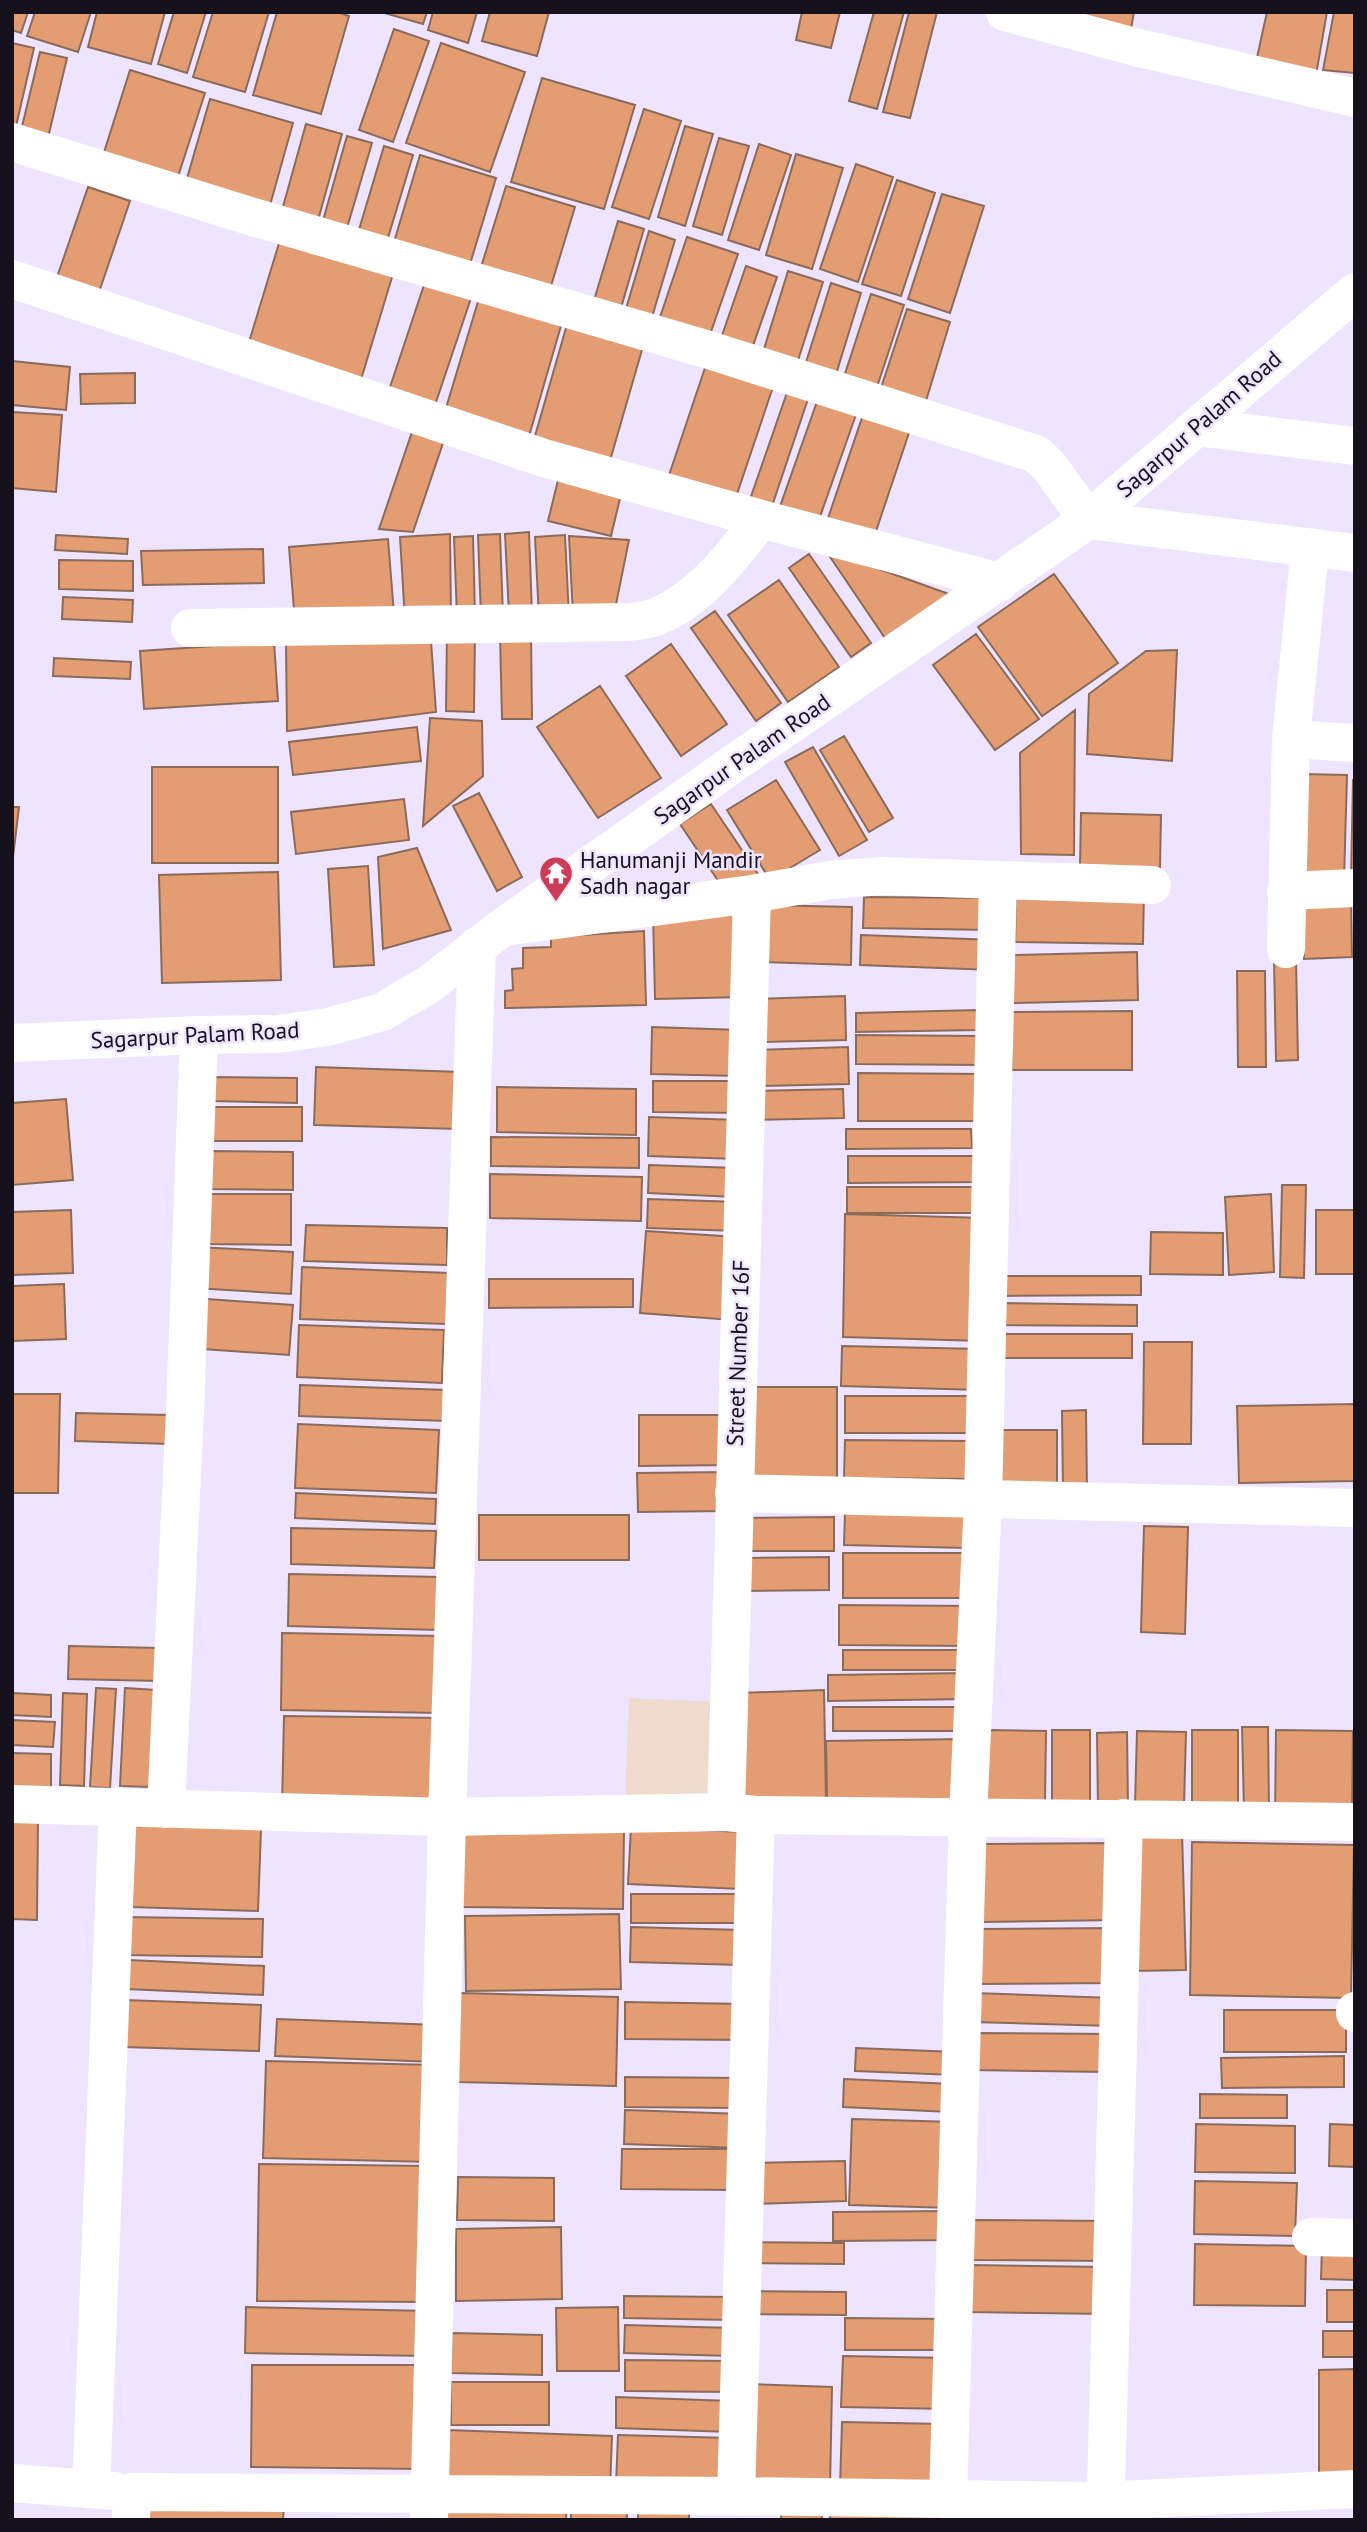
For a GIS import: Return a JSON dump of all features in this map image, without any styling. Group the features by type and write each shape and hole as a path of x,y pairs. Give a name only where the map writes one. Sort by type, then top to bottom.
{"street":[{"path":"1005,12 1135,47 1355,98"},
{"path":"12,142 254,217 709,350 1036,454 1049,466 1088,520 1355,553"},
{"path":"12,279 544,458 1000,582"},
{"name":"Sagarpur Palam Road","path":"12,1043 278,1034 328,1027 382,1012 428,985 490,937 730,766 1088,520 1195,426 1348,303"},
{"path":"1195,426 1355,446"},
{"path":"190,628 629,622 655,617 685,600 722,568 761,519"},
{"path":"1286,949 1291,739 1310,548"},
{"path":"1291,739 1355,743"},
{"path":"430,2506 447,1817 490,937 830,880 883,876 1152,885"},
{"path":"948,2500 968,1816 984,1500 998,880"},
{"path":"1286,891 1355,888"},
{"name":"Street Number 16F","path":"736,2496 741,1813 734,1493 752,894"},
{"path":"166,1809 199,1035"},
{"path":"734,1493 1355,1508"},
{"path":"12,1804 447,1817 741,1813 1355,1822"},
{"path":"91,2489 118,1807"},
{"path":"1101,2500 1106,2490 1124,1818"},
{"path":"1311,2237 1355,2238"},
{"path":"12,2483 91,2489 131,2506 430,2506 736,2496 1101,2500 1355,2489"}],"shaded area":[{"path":"629,1698 722,1702 717,1805 625,1801"}],"building":[{"path":"12,12 28,12 21,33 12,30"},
{"path":"35,12 91,12 78,52 27,36"},
{"path":"97,12 165,12 151,64 88,47"},
{"path":"174,12 206,12 187,73 158,64"},
{"path":"213,12 269,12 245,92 193,77"},
{"path":"277,12 337,12 349,16 321,114 253,95"},
{"path":"381,12 427,12 423,24"},
{"path":"433,12 477,12 468,43 428,30"},
{"path":"490,12 549,12 537,56 482,41"},
{"path":"802,12 840,12 831,48 796,40"},
{"path":"874,12 904,12 877,109 849,101"},
{"path":"909,12 937,12 910,118 883,112"},
{"path":"1066,12 1134,12 1131,29"},
{"path":"1267,12 1327,12 1316,75 1256,62"},
{"path":"1334,12 1355,12 1355,73 1323,70"},
{"path":"394,29 429,41 393,142 359,130"},
{"path":"12,43 34,48 14,135 12,134"},
{"path":"441,43 525,72 490,172 406,143"},
{"path":"40,52 67,58 46,146 19,139"},
{"path":"130,70 205,93 174,189 100,165"},
{"path":"542,78 635,105 604,209 511,182"},
{"path":"210,99 293,123 267,216 183,192"},
{"path":"644,109 681,121 649,219 612,207"},
{"path":"306,124 342,134 315,231 279,221"},
{"path":"685,126 713,134 685,226 658,217"},
{"path":"347,136 372,143 344,238 320,231"},
{"path":"719,138 749,146 722,235 693,226"},
{"path":"759,144 791,155 759,250 728,240"},
{"path":"384,146 413,155 384,251 355,243"},
{"path":"796,154 843,168 812,269 766,255"},
{"path":"420,155 496,178 467,274 391,252"},
{"path":"856,164 893,177 858,282 820,269"},
{"path":"897,180 935,193 901,296 862,284"},
{"path":"506,186 575,207 547,299 478,277"},
{"path":"88,187 130,201 97,298 55,283"},
{"path":"942,194 984,206 950,313 908,299"},
{"path":"618,221 644,229 618,318 591,310"},
{"path":"649,231 675,240 649,327 623,319"},
{"path":"687,237 738,254 706,346 656,329"},
{"path":"280,240 393,274 359,386 246,352"},
{"path":"746,266 777,277 749,357 718,347"},
{"path":"788,271 823,282 794,373 760,362"},
{"path":"426,279 472,295 434,408 388,393"},
{"path":"831,283 861,293 833,384 802,375"},
{"path":"871,294 904,305 873,399 840,389"},
{"path":"480,295 563,319 527,443 443,418"},
{"path":"907,309 950,322 922,414 877,400"},
{"path":"568,321 644,343 609,464 533,443"},
{"path":"12,361 70,367 66,410 12,405"},
{"path":"706,365 773,387 735,500 668,478"},
{"path":"135,373 135,403 81,404 80,374"},
{"path":"789,387 810,393 770,512 748,505"},
{"path":"819,396 858,409 816,528 777,515"},
{"path":"866,406 913,421 872,543 824,530"},
{"path":"12,412 62,415 56,492 12,488"},
{"path":"414,426 445,437 413,532 379,529"},
{"path":"560,472 623,486 611,536 548,521"},
{"path":"529,532 532,614 509,615 505,534"},
{"path":"450,534 451,617 405,620 400,537"},
{"path":"500,534 503,616 481,617 478,535"},
{"path":"56,535 128,539 127,554 55,550"},
{"path":"565,535 569,617 539,619 535,537"},
{"path":"473,536 475,616 457,617 454,537"},
{"path":"569,536 629,540 614,614 573,616"},
{"path":"388,539 394,614 295,622 289,547"},
{"path":"263,549 264,583 143,585 141,551"},
{"path":"826,551 893,574 949,594 885,638"},
{"path":"809,554 871,643 851,657 789,568"},
{"path":"59,560 133,561 133,591 59,589"},
{"path":"1054,574 1118,663 1042,716 978,627"},
{"path":"779,580 839,667 788,702 728,615"},
{"path":"63,597 133,600 132,622 62,619"},
{"path":"715,611 781,703 756,721 691,628"},
{"path":"430,627 436,712 287,731 286,643"},
{"path":"447,631 475,632 474,712 446,711"},
{"path":"500,634 531,634 532,719 502,719"},
{"path":"976,634 1039,719 995,750 933,665"},
{"path":"274,642 278,701 144,709 140,651"},
{"path":"671,644 727,724 681,756 626,676"},
{"path":"1177,650 1172,761 1087,754 1089,694 1146,651"},
{"path":"54,658 131,662 130,679 53,676"},
{"path":"600,686 661,778 598,818 537,727"},
{"path":"1075,710 1074,855 1021,854 1020,753"},
{"path":"430,718 482,721 483,776 423,826"},
{"path":"417,727 421,761 293,775 289,742"},
{"path":"844,736 893,818 869,832 820,750"},
{"path":"813,747 867,840 839,856 785,762"},
{"path":"152,767 278,767 278,863 152,863"},
{"path":"1302,774 1347,775 1344,880 1301,880"},
{"path":"776,780 820,850 770,880 727,810"},
{"path":"1353,780 1355,880 1351,880"},
{"path":"479,793 522,877 497,891 453,806"},
{"path":"404,799 409,840 296,854 291,812"},
{"path":"711,804 760,877 729,897 680,824"},
{"path":"12,807 19,807 13,857 12,857"},
{"path":"1081,813 1161,815 1160,868 1080,866"},
{"path":"417,848 451,930 383,949 378,857"},
{"path":"368,866 374,965 334,967 328,869"},
{"path":"278,872 281,980 162,983 159,875"},
{"path":"1016,888 1144,889 1143,944 1015,942"},
{"path":"1302,894 1351,894 1352,957 1304,959"},
{"path":"864,897 993,898 992,930 863,928"},
{"path":"763,905 852,907 851,965 761,962"},
{"path":"743,912 745,997 655,999 653,914"},
{"path":"644,931 646,1005 505,1008 505,991 513,990 512,969 523,968 523,948 551,947 551,937"},
{"path":"861,935 995,940 993,970 860,965"},
{"path":"1137,952 1138,1000 1013,1003 1012,955"},
{"path":"1274,959 1296,959 1298,1060 1276,1061"},
{"path":"1237,971 1265,971 1266,1067 1238,1067"},
{"path":"845,996 846,1040 757,1042 756,999"},
{"path":"978,1010 978,1030 856,1032 856,1013"},
{"path":"1132,1011 1132,1070 1012,1070 1012,1012"},
{"path":"652,1027 740,1030 740,1076 651,1074"},
{"path":"856,1035 982,1036 982,1065 856,1064"},
{"path":"848,1047 849,1084 758,1086 757,1050"},
{"path":"316,1067 461,1072 460,1129 314,1125"},
{"path":"858,1073 983,1074 982,1121 858,1121"},
{"path":"212,1077 297,1078 297,1103 211,1101"},
{"path":"653,1081 741,1081 741,1113 653,1112"},
{"path":"497,1087 636,1089 636,1135 497,1132"},
{"path":"843,1089 844,1118 755,1120 754,1091"},
{"path":"66,1099 73,1180 12,1185 12,1103"},
{"path":"208,1107 302,1107 302,1141 208,1141"},
{"path":"649,1117 738,1120 738,1159 648,1156"},
{"path":"846,1129 971,1129 972,1148 846,1149"},
{"path":"491,1137 639,1138 639,1168 491,1166"},
{"path":"207,1151 293,1152 293,1190 206,1189"},
{"path":"848,1156 980,1156 980,1182 848,1183"},
{"path":"649,1165 736,1168 735,1197 648,1193"},
{"path":"490,1174 642,1177 641,1221 490,1218"},
{"path":"1282,1185 1306,1185 1304,1278 1280,1277"},
{"path":"847,1187 980,1187 980,1213 847,1213"},
{"path":"205,1194 291,1194 291,1245 205,1244"},
{"path":"1271,1194 1274,1272 1229,1275 1225,1197"},
{"path":"648,1199 738,1202 738,1231 647,1228"},
{"path":"71,1210 73,1273 12,1275 12,1212"},
{"path":"1316,1210 1355,1210 1355,1274 1316,1274"},
{"path":"845,1214 984,1218 982,1341 843,1337"},
{"path":"306,1225 447,1228 447,1265 304,1261"},
{"path":"646,1231 737,1237 732,1320 640,1313"},
{"path":"1151,1232 1223,1233 1223,1275 1150,1274"},
{"path":"197,1247 293,1252 291,1294 195,1288"},
{"path":"302,1267 448,1273 446,1324 300,1319"},
{"path":"998,1276 1141,1276 1141,1295 998,1296"},
{"path":"489,1279 633,1279 633,1307 489,1308"},
{"path":"64,1284 66,1339 12,1341 12,1286"},
{"path":"207,1299 293,1305 289,1355 203,1349"},
{"path":"996,1303 1137,1305 1137,1326 996,1325"},
{"path":"299,1325 444,1330 442,1383 297,1377"},
{"path":"997,1334 1132,1334 1132,1358 997,1358"},
{"path":"1144,1342 1192,1342 1191,1444 1143,1444"},
{"path":"842,1346 981,1349 980,1390 841,1386"},
{"path":"300,1385 447,1390 446,1421 299,1416"},
{"path":"744,1387 837,1387 837,1481 744,1481"},
{"path":"12,1394 60,1394 58,1493 12,1493"},
{"path":"845,1396 980,1396 980,1433 845,1433"},
{"path":"1355,1404 1355,1481 1239,1483 1237,1406"},
{"path":"1086,1410 1087,1491 1063,1491 1062,1411"},
{"path":"76,1413 170,1415 169,1444 75,1441"},
{"path":"639,1415 730,1415 731,1465 639,1466"},
{"path":"298,1424 439,1430 436,1493 295,1488"},
{"path":"996,1430 1057,1430 1057,1489 996,1489"},
{"path":"845,1440 970,1441 969,1479 844,1478"},
{"path":"727,1472 728,1511 638,1512 637,1473"},
{"path":"296,1493 436,1499 435,1524 295,1518"},
{"path":"845,1512 967,1515 967,1548 844,1545"},
{"path":"479,1515 629,1515 629,1560 479,1560"},
{"path":"834,1517 834,1551 741,1551 741,1518"},
{"path":"1144,1526 1188,1527 1185,1634 1141,1632"},
{"path":"291,1528 436,1531 434,1568 291,1564"},
{"path":"843,1553 968,1553 968,1598 843,1598"},
{"path":"829,1557 829,1590 745,1591 745,1558"},
{"path":"289,1574 441,1577 439,1630 288,1626"},
{"path":"839,1605 970,1606 969,1646 839,1645"},
{"path":"282,1633 441,1636 439,1713 281,1710"},
{"path":"69,1646 160,1648 159,1681 68,1679"},
{"path":"843,1650 968,1650 968,1670 843,1670"},
{"path":"967,1673 968,1699 828,1701 828,1675"},
{"path":"96,1688 116,1689 110,1788 90,1787"},
{"path":"125,1688 156,1690 151,1787 120,1786"},
{"path":"824,1690 826,1799 742,1801 739,1693"},
{"path":"12,1693 51,1695 51,1717 12,1715"},
{"path":"63,1693 87,1694 84,1786 60,1785"},
{"path":"833,1707 967,1707 966,1731 833,1731"},
{"path":"284,1716 442,1718 441,1809 282,1807"},
{"path":"12,1720 55,1722 53,1747 12,1745"},
{"path":"1242,1727 1268,1727 1269,1809 1244,1810"},
{"path":"987,1730 1046,1731 1045,1801 987,1801"},
{"path":"1052,1730 1090,1730 1090,1808 1052,1808"},
{"path":"1192,1730 1238,1730 1238,1812 1192,1812"},
{"path":"1276,1730 1353,1731 1352,1817 1275,1816"},
{"path":"1137,1731 1186,1732 1184,1806 1135,1805"},
{"path":"1127,1732 1128,1807 1098,1808 1097,1733"},
{"path":"961,1739 962,1801 827,1802 826,1741"},
{"path":"12,1753 51,1754 51,1789 12,1789"},
{"path":"12,1818 38,1818 37,1920 12,1919"},
{"path":"135,1825 261,1829 258,1911 132,1907"},
{"path":"460,1826 624,1828 623,1909 459,1907"},
{"path":"631,1827 743,1832 741,1889 628,1884"},
{"path":"1182,1832 1186,1970 1132,1971 1128,1833"},
{"path":"1192,1842 1354,1845 1351,1998 1190,1995"},
{"path":"1119,1843 1119,1920 983,1922 982,1844"},
{"path":"631,1894 743,1894 743,1923 631,1923"},
{"path":"619,1914 621,1989 466,1991 465,1916"},
{"path":"126,1917 263,1919 262,1957 125,1955"},
{"path":"631,1927 742,1930 741,1965 630,1962"},
{"path":"1112,1928 1113,1983 978,1984 978,1929"},
{"path":"128,1960 264,1966 263,1995 126,1989"},
{"path":"460,1993 618,1997 616,2086 458,2082"},
{"path":"973,1993 1112,1998 1111,2026 972,2022"},
{"path":"125,2000 261,2005 259,2051 123,2047"},
{"path":"625,2002 746,2004 746,2040 625,2039"},
{"path":"1224,2010 1346,2010 1346,2052 1224,2052"},
{"path":"277,2019 438,2025 437,2062 275,2056"},
{"path":"974,2033 1108,2034 1107,2072 974,2070"},
{"path":"856,2048 955,2052 955,2075 855,2071"},
{"path":"1344,2056 1344,2087 1222,2088 1221,2058"},
{"path":"266,2061 435,2065 432,2162 263,2158"},
{"path":"625,2077 743,2078 743,2108 625,2107"},
{"path":"844,2079 952,2084 950,2112 843,2107"},
{"path":"1200,2094 1287,2095 1287,2118 1200,2118"},
{"path":"625,2110 743,2114 741,2148 624,2144"},
{"path":"852,2119 954,2122 952,2208 849,2205"},
{"path":"1196,2124 1295,2126 1295,2173 1195,2172"},
{"path":"1330,2124 1355,2125 1355,2167 1329,2166"},
{"path":"622,2149 733,2149 732,2190 621,2189"},
{"path":"845,2161 846,2201 753,2204 752,2163"},
{"path":"259,2164 431,2166 430,2302 257,2301"},
{"path":"458,2177 554,2178 554,2221 457,2220"},
{"path":"1195,2181 1297,2183 1295,2236 1194,2234"},
{"path":"948,2211 949,2240 833,2241 833,2212"},
{"path":"972,2220 1109,2221 1109,2261 971,2260"},
{"path":"561,2227 562,2299 456,2301 456,2229"},
{"path":"749,2242 844,2243 844,2264 749,2263"},
{"path":"1195,2244 1306,2246 1305,2306 1194,2305"},
{"path":"1322,2246 1355,2247 1355,2280 1321,2279"},
{"path":"970,2265 1108,2267 1107,2314 969,2312"},
{"path":"1327,2290 1355,2290 1355,2322 1327,2322"},
{"path":"747,2291 846,2292 846,2315 747,2314"},
{"path":"624,2296 733,2297 732,2320 624,2318"},
{"path":"246,2307 429,2311 428,2356 245,2353"},
{"path":"618,2307 619,2371 557,2371 556,2308"},
{"path":"845,2318 950,2319 950,2350 845,2350"},
{"path":"625,2325 732,2328 731,2356 624,2353"},
{"path":"1323,2331 1355,2331 1355,2357 1323,2357"},
{"path":"452,2333 542,2335 542,2375 451,2373"},
{"path":"843,2356 950,2358 949,2409 841,2407"},
{"path":"625,2360 732,2361 731,2392 625,2391"},
{"path":"252,2365 423,2365 422,2469 251,2467"},
{"path":"1355,2369 1355,2473 1319,2473 1319,2370"},
{"path":"451,2382 549,2382 549,2425 451,2425"},
{"path":"747,2384 832,2387 830,2488 744,2486"},
{"path":"616,2397 732,2401 730,2432 616,2428"},
{"path":"842,2422 942,2424 940,2489 840,2487"},
{"path":"447,2430 612,2436 610,2489 445,2483"},
{"path":"618,2435 730,2438 728,2488 616,2485"},
{"path":"441,2498 567,2500 566,2520 441,2520"},
{"path":"638,2499 689,2501 689,2520 638,2520"},
{"path":"138,2502 284,2506 283,2520 137,2520"},
{"path":"571,2502 627,2502 627,2520 571,2520"},
{"path":"781,2506 822,2506 822,2520 781,2520"},
{"path":"830,2512 938,2512 938,2520 830,2520"}],"place":[{"name":"Hanumanji Mandir Sadh nagar","path":"556,903"}]}
